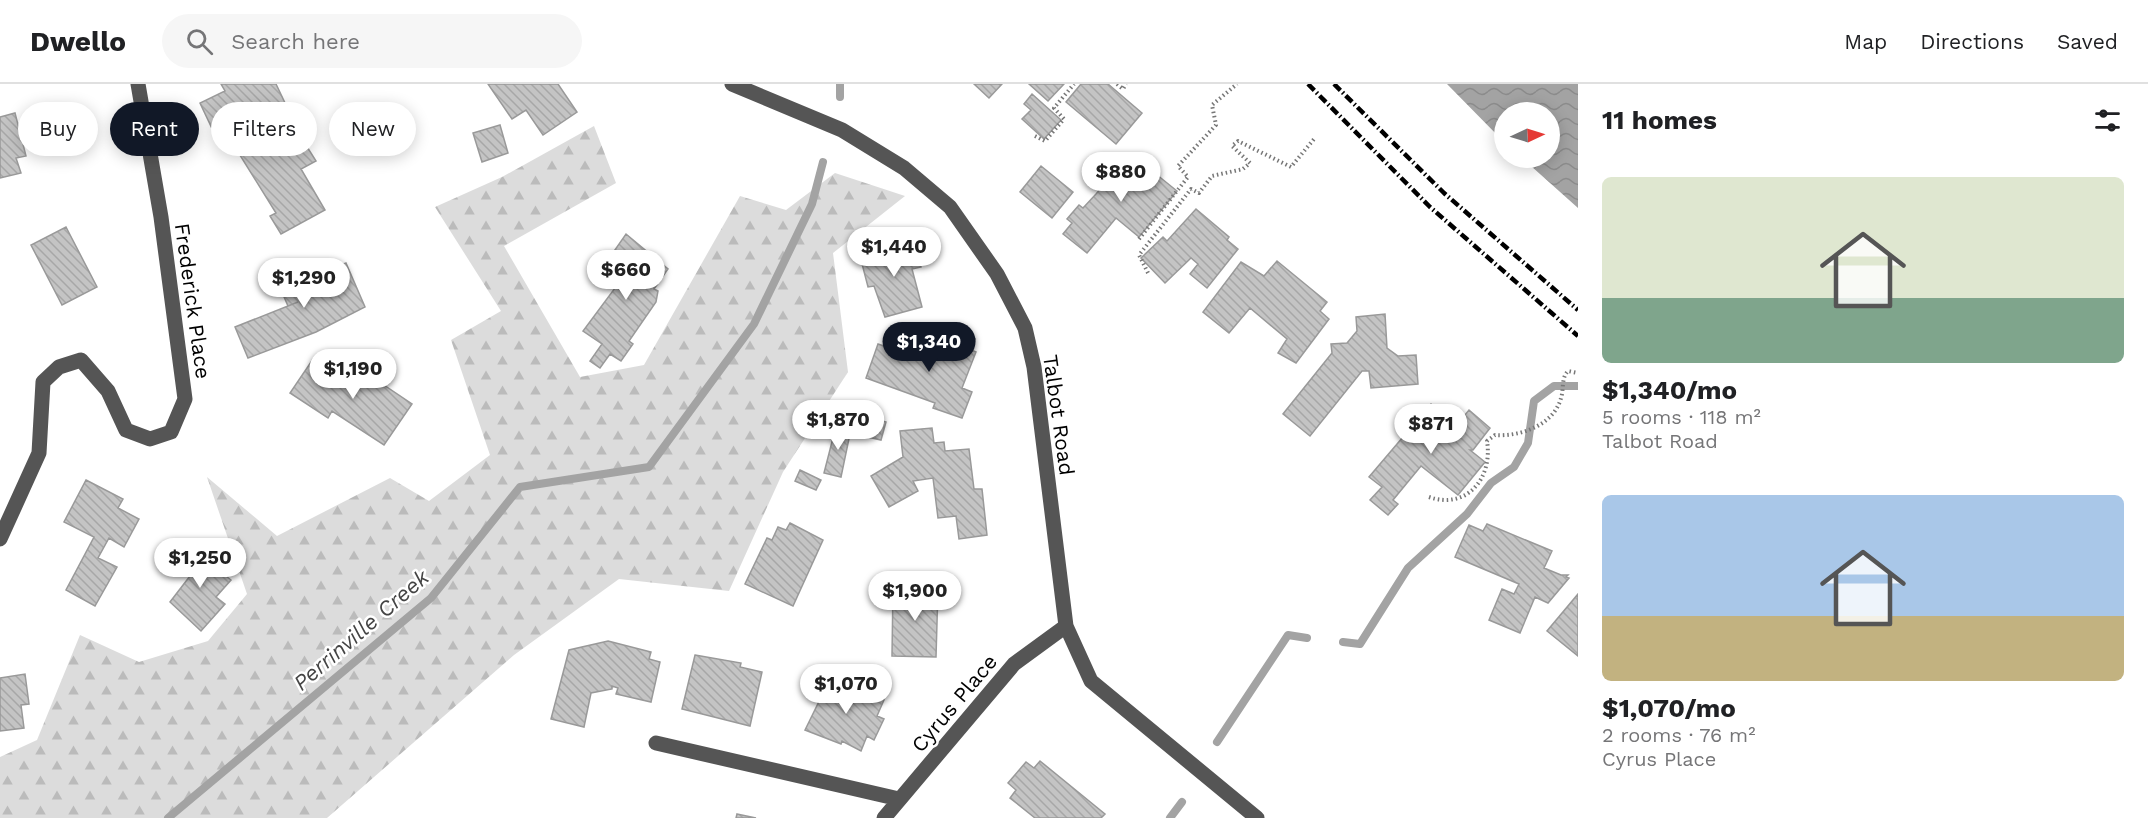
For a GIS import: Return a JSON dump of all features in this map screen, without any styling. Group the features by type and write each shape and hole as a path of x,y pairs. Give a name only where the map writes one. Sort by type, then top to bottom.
{"street":[{"name":"Frederick Place","path":"0,539 39,453 43,382 59,367 81,360 108,392 126,430 150,439 171,432 185,399 161,217 138,84"},
{"name":"Talbot Road","path":"732,84 842,130 904,168 950,207 997,274 1025,328 1034,367 1066,626 1091,681 1257,818"},
{"name":"Cyrus Place","path":"884,818 1014,664 1066,626"},
{"path":"656,743 899,799"}],"path":[{"path":"1035,136 1044,141 1064,119 1054,108 1074,84"},
{"path":"1117,84 1123,89 1126,84"},
{"path":"1139,239 1188,177 1178,166 1216,125 1212,105 1237,84"},
{"path":"1148,273 1139,255 1191,189 1199,193 1212,176 1243,169 1250,163 1232,146 1238,141 1291,167 1314,139"},
{"path":"1429,497 1444,503 1459,500 1476,486 1486,471 1490,458 1487,441 1495,435 1510,436 1548,421 1561,399 1568,371 1578,373"}],"green space":[{"path":"594,126 616,183 504,246 580,377 644,365 740,196 786,210 835,173 905,196 833,253 848,372 783,472 729,591 619,579 514,655 327,818 0,818 0,757 37,740 80,635 139,662 208,641 247,594 207,477 277,536 390,478 429,501 490,455 451,340 501,311 435,207 502,177"}],"water":[{"path":"1447,84 1578,84 1578,208 1533,168 1560,168 1560,102 1494,102 1494,132"}],"building":[{"path":"221,84 276,84 285,102 211,102 211,126 200,103 225,91"},
{"path":"488,84 558,84 577,112 543,135 526,110 512,119"},
{"path":"974,84 1002,84 989,98"},
{"path":"1029,84 1064,84 1048,101"},
{"path":"1081,84 1108,84 1142,113 1116,144 1066,102"},
{"path":"1032,94 1061,120 1044,139 1022,119 1031,110 1024,104"},
{"path":"15,113 18,125 18,156 26,156 16,158 21,173 0,178 0,117"},
{"path":"500,125 508,153 482,162 473,133"},
{"path":"1130,153 1177,191 1139,237 1116,218 1087,253 1063,234 1072,223 1067,219 1079,205 1083,208 1096,194 1117,169 1113,165 1123,154 1127,157"},
{"path":"240,156 313,156 316,161 301,169 325,210 281,234 270,216 276,213"},
{"path":"1041,166 1073,192 1052,218 1020,192"},
{"path":"1196,209 1229,237 1227,240 1238,249 1207,288 1190,274 1198,264 1191,258 1165,283 1141,258 1163,237 1167,241"},
{"path":"66,227 97,287 62,305 31,245"},
{"path":"626,234 668,269 654,289 658,291 656,302 629,341 633,344 621,361 610,354 600,368 590,361 602,344 583,331 624,276 619,273 624,266 610,257"},
{"path":"914,242 921,267 912,269 922,307 885,317 874,286 868,287 860,256"},
{"path":"1277,261 1327,302 1320,311 1329,319 1296,363 1278,353 1287,339 1250,308 1229,333 1203,312 1241,262 1264,276"},
{"path":"346,263 365,307 316,332 248,358 235,327 288,306 281,290 290,286 287,277 316,265 324,272"},
{"path":"1385,314 1387,348 1398,356 1416,355 1418,384 1371,388 1369,371 1362,371 1310,436 1283,414 1332,353 1331,344 1347,343 1357,331 1356,317"},
{"path":"946,328 975,339 971,350 976,352 962,388 972,392 962,418 933,408 935,403 866,378 878,344 933,363"},
{"path":"313,359 347,382 357,367 412,404 384,445 332,411 328,418 290,393"},
{"path":"1431,404 1452,423 1456,417 1460,421 1469,410 1490,428 1473,450 1470,450 1485,462 1458,495 1421,466 1393,500 1398,504 1388,515 1370,500 1382,487 1369,477"},
{"path":"868,417 886,422 881,440 863,436"},
{"path":"831,424 851,429 841,477 824,473 835,430 838,430 831,428"},
{"path":"932,428 934,443 944,442 945,451 969,449 974,489 982,489 987,535 959,539 956,516 938,518 933,478 913,481 918,491 889,507 871,476 903,457 900,431"},
{"path":"800,470 821,480 816,490 795,481"},
{"path":"86,480 123,499 118,508 139,519 124,547 109,538 98,558 117,567 95,606 66,590 94,537 64,522"},
{"path":"790,523 823,540 793,606 745,584 767,538 772,540 778,527 786,530"},
{"path":"1487,524 1552,551 1544,568 1561,575 1568,575 1566,577 1569,578 1548,603 1535,597 1520,633 1489,620 1502,589 1514,594 1519,584 1455,557 1469,525 1483,531"},
{"path":"191,546 228,574 226,576 231,580 216,597 225,604 201,631 170,602 190,576 176,564"},
{"path":"893,587 938,589 936,657 892,656"},
{"path":"1578,594 1578,656 1547,631"},
{"path":"608,641 651,652 649,659 660,662 651,702 616,694 618,688 612,686 612,689 591,693 584,727 551,719 569,650"},
{"path":"695,655 741,663 740,667 762,672 750,726 682,709"},
{"path":"25,674 29,704 21,705 24,728 0,731 0,678"},
{"path":"831,677 884,700 877,716 884,719 874,740 867,736 861,751 842,741 841,744 805,730"},
{"path":"1040,761 1105,814 1101,818 1035,818 1010,798 1016,790 1008,783 1026,762 1034,768"},
{"path":"737,814 756,818 736,818"}],"waterway":[{"name":"Perrinville Creek","path":"840,84 840,97"},
{"name":"Perrinville Creek","path":"168,818 431,598 520,487 649,467 754,324 812,204 823,162"},
{"path":"1343,642 1360,644 1408,568 1467,514 1491,483 1514,467 1528,443 1534,401 1554,386 1578,386"},
{"path":"1217,742 1288,635 1307,638"},
{"path":"1170,818 1182,802"}],"railway":[{"path":"1308,84 1430,207 1578,336"},
{"path":"1334,84 1444,193 1578,310"}]}
